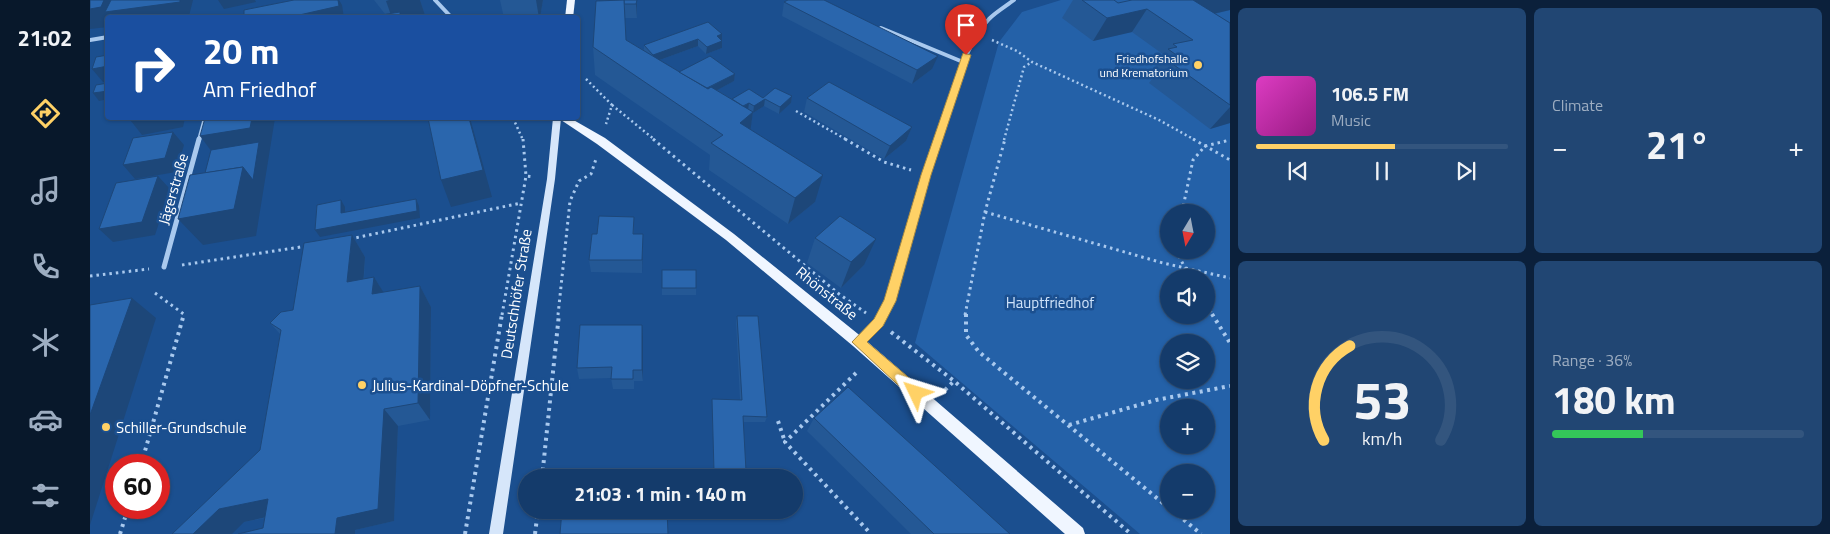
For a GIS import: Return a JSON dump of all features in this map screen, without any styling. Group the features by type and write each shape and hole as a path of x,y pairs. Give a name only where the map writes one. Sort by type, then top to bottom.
{"main road":[{"path":"569,15 571,0"},
{"name":"Deutschhöfer Straße","path":"496,534 551,179 557,120"},
{"name":"Rhönstraße","path":"566,120 601,141 730,237 858,342 1077,534"}],"street":[{"path":"435,0 449,15"},
{"path":"858,342 879,323 890,301 926,175 963,62 978,35 997,11 1009,1"},
{"path":"250,15 255,14"},
{"path":"872,24 963,62"},
{"path":"90,40 105,38"},
{"name":"Jägerstraße","path":"164,267 204,120"}],"path":[{"path":"978,35 999,42 1032,62 1159,120 1230,160"},
{"path":"1032,62 1024,67 985,212 966,317 966,335 979,352 1160,501"},
{"path":"612,105 839,294 954,381 1131,534"},
{"path":"796,111 884,162 897,166"},
{"path":"514,120 522,132 525,146 526,176"},
{"path":"1184,204 1193,160 1206,146 1230,140"},
{"path":"543,469 570,201 577,182 585,175 591,174"},
{"path":"344,240 520,203 465,534"},
{"path":"985,212 1230,278"},
{"path":"90,276 316,245"},
{"path":"1180,259 1184,267"},
{"path":"144,454 185,315 156,293"},
{"path":"1215,320 1230,344"},
{"path":"785,442 856,373"},
{"path":"1069,425 1156,400 1230,386"},
{"path":"778,421 785,442 871,534"},
{"path":"120,534 125,519"},
{"path":"535,534 537,519"},
{"path":"1182,519 1200,534"}],"green space":[{"name":"Hauptfriedhof","path":"1061,0 1230,0 1230,534 1140,534 915,343 999,42 1022,12"}],"building":[{"path":"90,0 104,0 101,7 90,9"},
{"path":"111,0 180,0 180,2 105,12"},
{"path":"294,0 338,0 339,6 299,15 244,15 244,10"},
{"path":"624,0 637,0 636,4 624,4"},
{"path":"624,0 626,40 708,89 711,87 753,112 740,123 823,175 795,198 711,143 723,135 593,47 596,1"},
{"path":"788,0 824,0 938,56 917,70 784,2"},
{"path":"1082,0 1114,0 1118,3 1132,0 1193,0 1230,23 1230,105 1167,60 1179,57 1168,49 1177,47 1173,44 1193,40 1147,9 1107,18"},
{"path":"400,12 400,15 381,15"},
{"path":"708,22 722,34 717,36 722,41 707,47 698,39 653,55 644,45"},
{"path":"105,56 105,67 92,69 96,57"},
{"path":"710,56 735,74 707,88 679,72"},
{"path":"829,82 912,127 890,146 807,98"},
{"path":"105,84 105,91 93,93 96,85"},
{"path":"775,88 792,96 780,107 765,99 754,106 749,103 743,106 732,99 749,89 763,98"},
{"path":"204,120 252,120 250,128 200,136"},
{"path":"428,120 470,120 483,170 441,180"},
{"path":"173,132 165,158 123,165 133,138"},
{"path":"259,142 253,180 243,167 205,173 211,150"},
{"path":"243,167 234,209 178,219 190,175"},
{"path":"158,176 142,222 99,229 116,183"},
{"path":"416,199 417,211 315,230 317,205 341,200 341,213"},
{"path":"599,216 634,217 633,234 643,234 642,260 589,260 592,234 597,234"},
{"path":"840,216 876,239 851,262 815,238"},
{"name":"Julius-Kardinal-Döpfner-Schule","path":"352,235 347,282 374,277 372,294 420,286 418,403 384,409 378,509 337,518 335,534 238,534 263,528 268,499 219,509 193,534 172,534 260,450 281,330 270,323 281,312 293,310 304,243"},
{"path":"662,270 696,270 696,288 662,288"},
{"path":"132,298 90,415 90,305"},
{"path":"737,316 758,316 767,417 743,416 746,469 714,469 712,399 742,400"},
{"path":"580,325 642,325 642,370 633,370 633,379 611,379 612,367 577,368"},
{"path":"848,387 1010,534 934,534 814,418"},
{"path":"561,519 667,519 668,534 560,534"}],"place":[{"name":"Friedhofshalle und Krematorium","path":"1198,65"},
{"name":"Julius-Kardinal-Döpfner-Schule","path":"362,385"},
{"name":"Schiller-Grundschule","path":"106,427"}],"route":[{"path":"916,393 858,342 879,323 890,301 926,175 966,55"}]}
